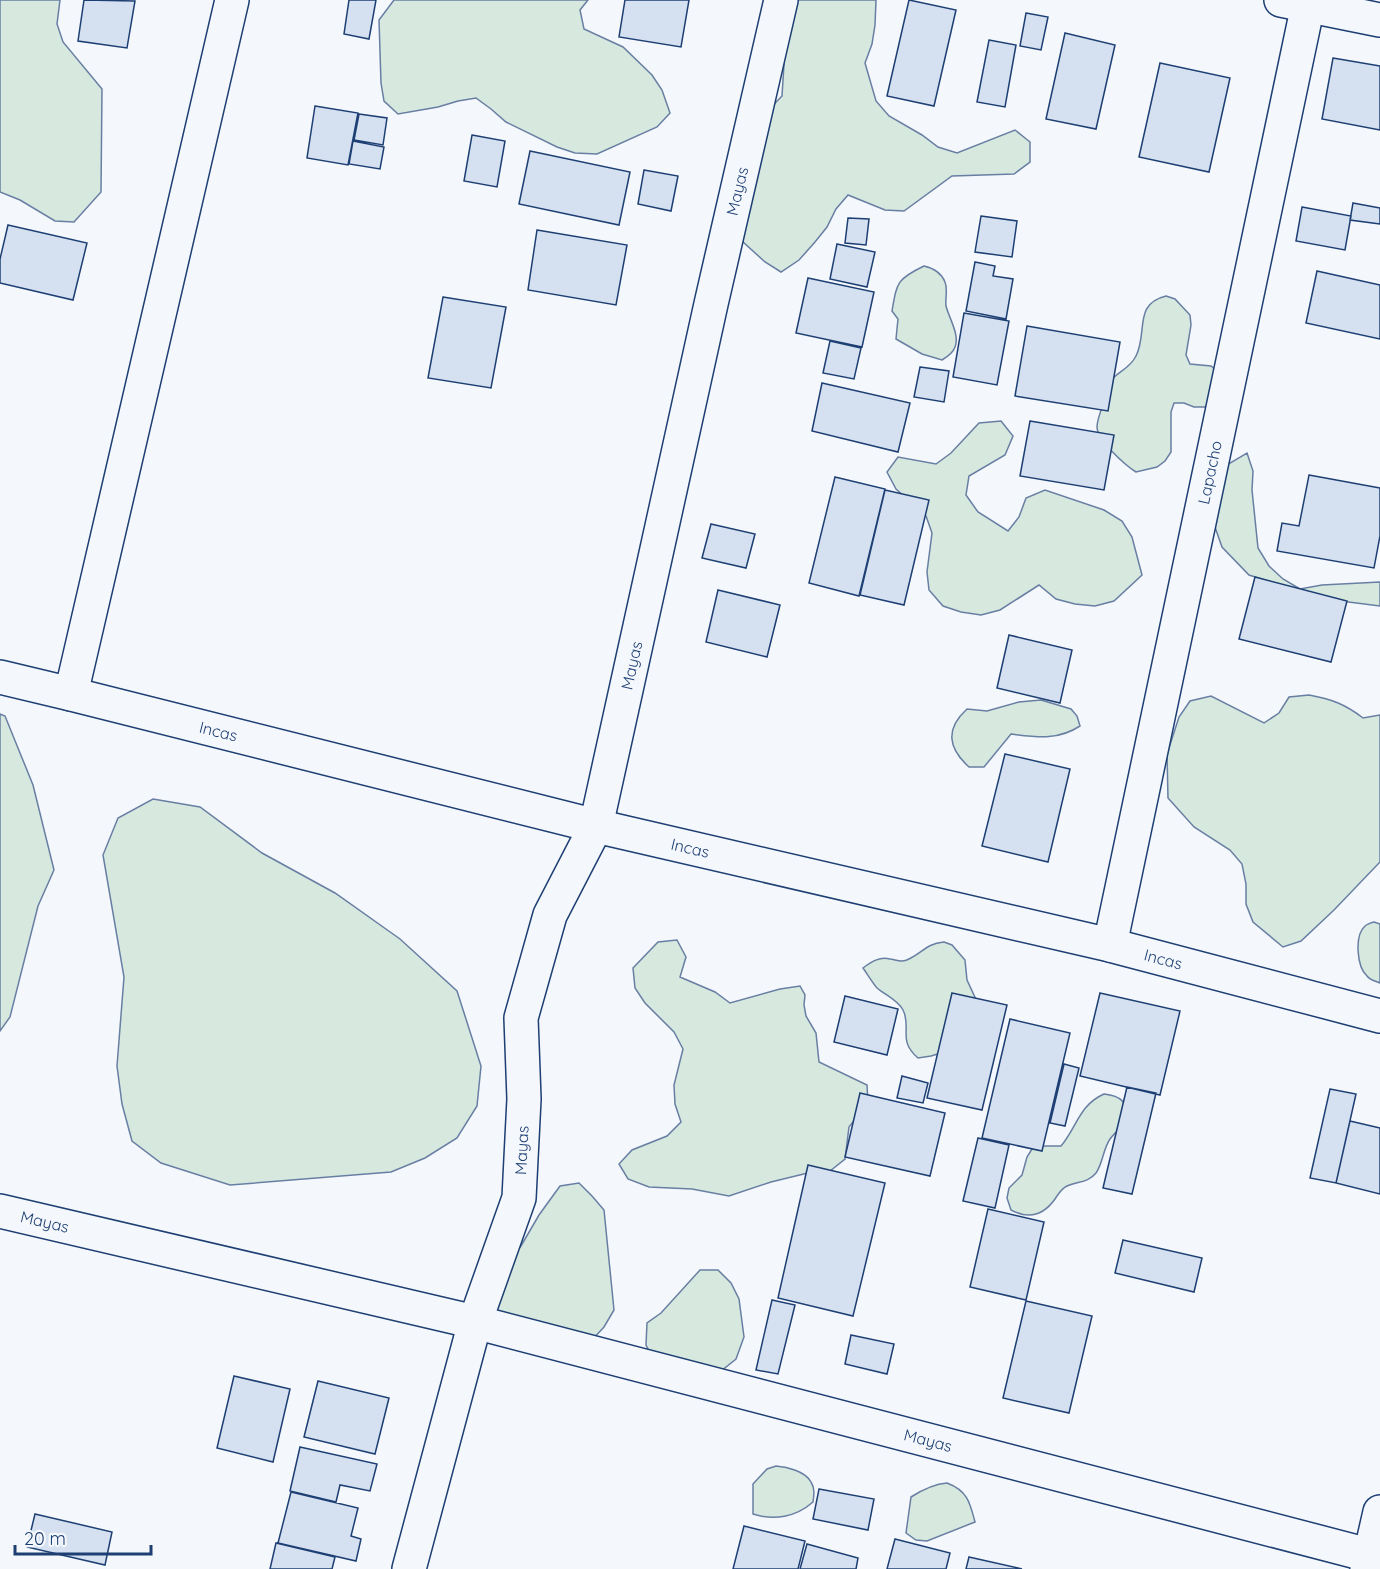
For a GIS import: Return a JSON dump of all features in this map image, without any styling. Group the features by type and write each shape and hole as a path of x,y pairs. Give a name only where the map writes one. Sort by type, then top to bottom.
{"street":[{"path":"71,693 232,0"},
{"name":"Mayas","path":"409,1569 475,1322 519,1198 524,1099 521,1018 550,915 596,826 711,304 781,0"},
{"path":"1299,2 1380,20"},
{"name":"Lapacho","path":"1110,945 1299,2"},
{"name":"Incas","path":"0,677 596,826 1110,945 1380,1016"},
{"name":"Mayas","path":"0,1211 475,1322 1372,1561"},
{"path":"1372,1561 1380,1512"}],"shaded area":[{"path":"0,0 60,0 57,24 63,42 102,89 101,192 74,222 55,221 20,200 0,192"},
{"path":"394,0 588,0 580,10 584,29 623,47 652,75 662,90 670,113 657,127 597,154 575,153 557,147 506,122 476,98 398,114 384,101 381,83 379,20"},
{"path":"788,0 876,0 872,44 865,63 876,101 889,116 938,147 957,153 1015,130 1030,142 1030,162 1014,174 952,176 904,211 885,210 848,195 836,209 827,227 799,260 781,272 765,262 731,231 754,125 782,96"},
{"path":"924,266 936,271 945,282 946,306 956,337 954,349 942,360 922,354 896,339 898,319 892,311 897,287 908,274"},
{"path":"1166,296 1175,299 1190,315 1191,325 1186,355 1190,364 1211,366 1218,372 1220,392 1205,407 1174,403 1171,412 1171,452 1157,467 1136,472 1106,445 1098,432 1098,421 1108,384 1130,365 1136,356 1145,312 1149,305"},
{"path":"1001,421 1013,436 1005,455 969,476 966,495 978,512 1008,531 1019,517 1026,498 1045,490 1104,510 1122,521 1132,537 1142,575 1114,601 1095,606 1075,604 1056,599 1039,585 1000,610 981,615 943,606 929,590 927,572 932,533 926,516 896,489 887,472 898,457 936,464 951,453 979,423"},
{"path":"1247,453 1253,471 1252,490 1258,548 1269,566 1283,579 1300,589 1322,585 1380,582 1380,606 1325,599 1249,575 1222,547 1209,510 1215,475"},
{"path":"1309,695 1338,703 1363,718 1380,715 1380,862 1301,941 1283,947 1253,922 1246,904 1246,884 1242,864 1230,850 1194,827 1168,798 1167,754 1179,717 1190,701 1211,696 1264,723 1279,713 1289,697"},
{"path":"1041,700 1071,709 1077,716 1080,726 1055,736 1011,734 984,767 969,767 957,753 953,746 952,731 960,716 967,709 987,711 1019,702"},
{"path":"0,714 5,716 33,785 54,870 38,906 10,1017 0,1031"},
{"path":"153,799 200,807 262,853 335,893 400,939 457,991 481,1066 477,1106 457,1138 425,1158 391,1172 230,1185 161,1163 132,1141 122,1104 117,1066 124,977 103,855 118,818"},
{"path":"1374,922 1380,924 1380,983 1364,972 1358,951 1362,931"},
{"path":"677,940 686,957 680,977 715,992 730,1003 780,989 800,986 805,995 806,1016 816,1033 819,1062 867,1085 868,1103 849,1127 845,1159 830,1171 820,1170 771,1182 729,1196 692,1189 649,1187 628,1179 619,1164 632,1150 667,1136 681,1122 675,1104 674,1085 683,1049 674,1032 645,1003 635,988 633,968 658,942"},
{"path":"944,942 952,945 965,960 967,980 979,1006 941,1053 918,1058 906,1040 905,1016 901,1006 877,988 863,968 883,958 906,960 929,946"},
{"path":"1104,1094 1119,1098 1127,1108 1130,1119 1110,1139 1096,1173 1086,1180 1065,1187 1050,1205 1040,1212 1029,1215 1011,1210 1007,1198 1009,1188 1022,1175 1032,1149 1041,1146 1061,1146 1084,1110"},
{"path":"579,1183 604,1210 614,1310 604,1327 589,1343 491,1335 495,1277 521,1246 539,1215 560,1186"},
{"path":"700,1270 718,1270 731,1283 739,1299 744,1337 736,1359 721,1371 655,1362 646,1345 647,1323 661,1313"},
{"path":"776,1466 795,1470 805,1475 814,1489 813,1502 799,1511 784,1516 769,1517 753,1514 753,1484 767,1469"},
{"path":"947,1483 960,1490 967,1498 975,1522 927,1541 916,1540 906,1533 911,1497 928,1488"}],"building":[{"path":"84,0 135,1 127,48 78,41"},
{"path":"349,0 376,0 369,39 344,34"},
{"path":"625,0 689,0 681,47 619,37"},
{"path":"909,0 956,10 934,106 887,96"},
{"path":"1026,13 1048,17 1041,50 1020,46"},
{"path":"1065,33 1115,45 1096,129 1046,119"},
{"path":"989,40 1016,45 1005,107 977,102"},
{"path":"1333,58 1380,66 1380,130 1322,119"},
{"path":"1160,63 1230,78 1209,172 1139,157"},
{"path":"315,106 358,113 348,165 307,158"},
{"path":"359,114 387,118 383,145 354,140"},
{"path":"472,135 505,141 497,187 464,181"},
{"path":"353,141 384,147 380,169 349,164"},
{"path":"530,151 630,172 619,225 519,204"},
{"path":"644,170 678,176 671,211 638,204"},
{"path":"1353,203 1380,208 1380,224 1350,220"},
{"path":"1302,207 1351,216 1345,250 1296,241"},
{"path":"981,216 1017,221 1012,257 975,252"},
{"path":"848,218 869,219 866,245 845,243"},
{"path":"8,225 87,243 73,300 0,283 0,259"},
{"path":"537,230 627,245 616,305 528,290"},
{"path":"837,244 875,252 867,287 830,279"},
{"path":"975,262 995,266 993,276 1013,279 1006,319 966,311"},
{"path":"1317,271 1380,285 1380,339 1306,323"},
{"path":"808,278 874,292 862,347 796,333"},
{"path":"443,297 506,307 491,388 428,378"},
{"path":"964,313 1009,321 997,385 953,377"},
{"path":"1027,326 1120,342 1108,411 1015,396"},
{"path":"830,341 861,348 854,379 823,373"},
{"path":"920,367 949,371 944,402 914,397"},
{"path":"822,383 910,403 898,452 812,431"},
{"path":"1030,421 1114,435 1104,490 1020,476"},
{"path":"1309,475 1380,488 1380,536 1374,568 1277,551 1282,523 1299,526"},
{"path":"835,477 885,489 859,596 809,583"},
{"path":"885,490 929,500 904,605 860,595"},
{"path":"711,524 755,534 746,568 702,558"},
{"path":"1255,577 1347,601 1331,662 1239,639"},
{"path":"718,590 780,605 767,657 706,642"},
{"path":"1009,635 1072,650 1060,703 997,688"},
{"path":"1005,754 1070,769 1048,862 982,846"},
{"path":"952,993 1007,1005 982,1110 927,1098"},
{"path":"1100,993 1180,1011 1160,1095 1080,1076"},
{"path":"845,996 898,1009 887,1055 834,1042"},
{"path":"1010,1019 1070,1033 1042,1151 982,1138"},
{"path":"1064,1064 1079,1068 1065,1126 1050,1123"},
{"path":"902,1076 928,1083 923,1103 897,1098"},
{"path":"1127,1087 1156,1093 1132,1194 1103,1188"},
{"path":"1330,1089 1356,1094 1336,1183 1310,1178"},
{"path":"860,1093 945,1113 930,1176 845,1157"},
{"path":"1350,1121 1380,1128 1380,1194 1336,1183"},
{"path":"978,1138 1009,1145 995,1208 963,1201"},
{"path":"808,1165 885,1183 853,1316 778,1298"},
{"path":"988,1209 1044,1222 1026,1300 970,1287"},
{"path":"1123,1240 1202,1258 1194,1292 1115,1273"},
{"path":"772,1300 795,1305 778,1374 756,1370"},
{"path":"1026,1301 1092,1316 1069,1413 1003,1398"},
{"path":"851,1335 894,1344 887,1374 845,1364"},
{"path":"234,1376 290,1389 273,1462 217,1448"},
{"path":"318,1381 389,1398 375,1454 304,1437"},
{"path":"300,1447 377,1464 370,1491 340,1485 336,1502 290,1491"},
{"path":"819,1489 874,1499 868,1530 813,1519"},
{"path":"291,1492 358,1508 351,1536 361,1539 356,1561 278,1543"},
{"path":"35,1514 112,1532 105,1565 27,1547"},
{"path":"744,1526 805,1541 798,1569 733,1569"},
{"path":"895,1539 950,1553 946,1569 887,1569"},
{"path":"276,1543 335,1557 332,1569 270,1569"},
{"path":"807,1544 858,1558 856,1569 800,1569"},
{"path":"969,1557 1022,1569 966,1569"}]}
